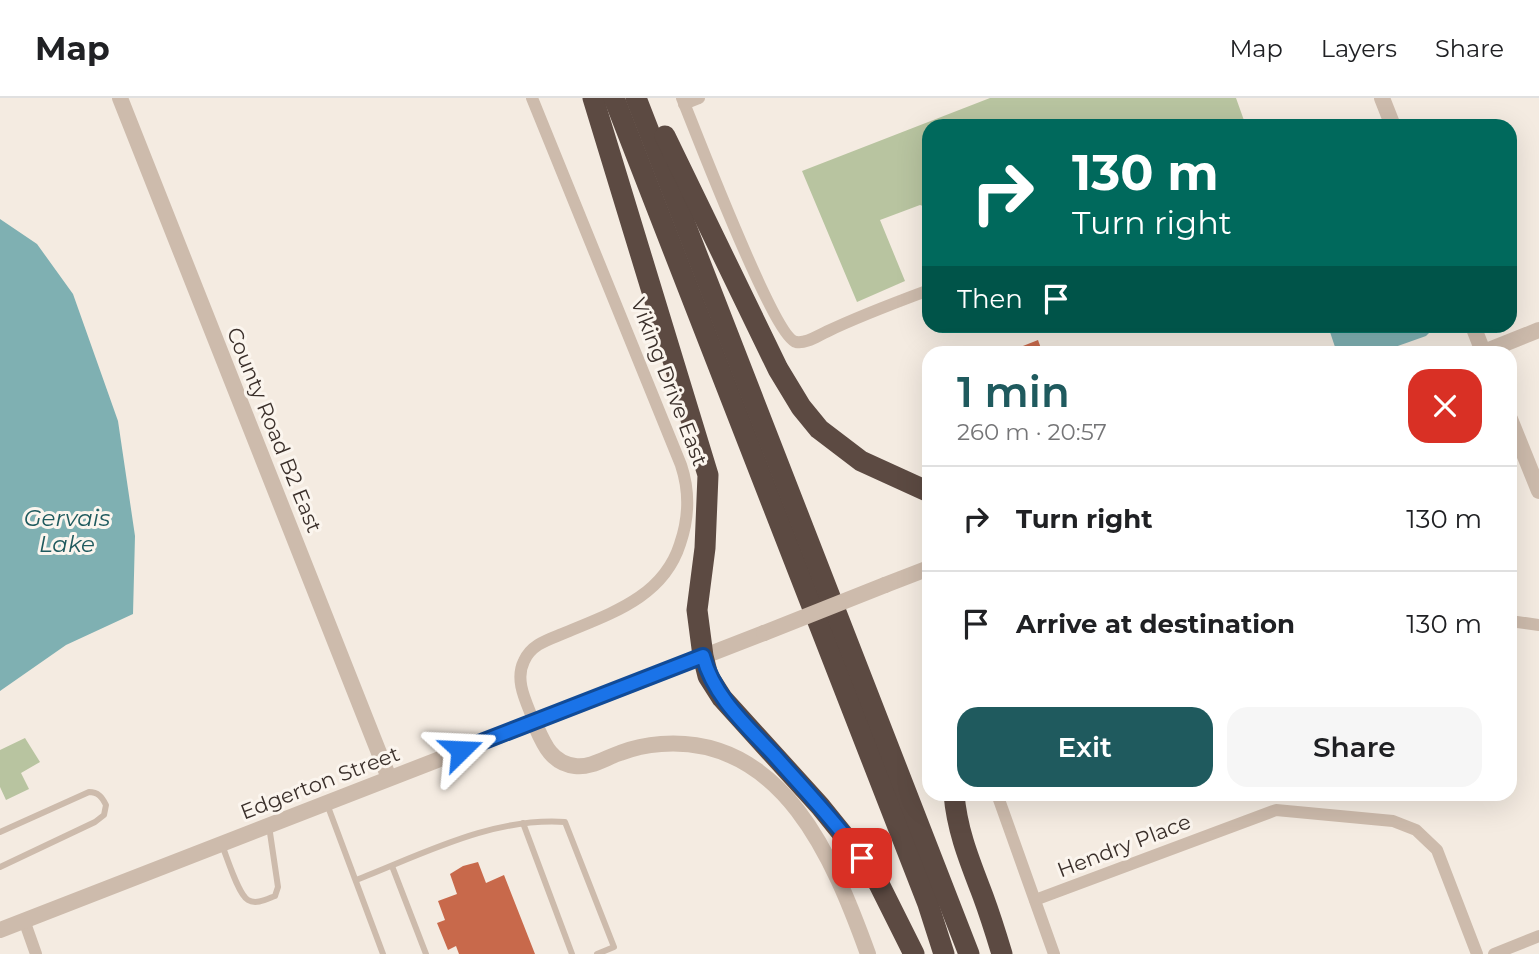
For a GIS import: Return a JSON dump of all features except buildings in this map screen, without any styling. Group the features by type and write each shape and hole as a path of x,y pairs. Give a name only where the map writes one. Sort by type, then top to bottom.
{"highway":[{"path":"593,98 708,475 705,548 698,611 708,676 722,698 820,806 862,858 879,884 914,954"},
{"path":"614,98 928,904 944,954"},
{"path":"636,98 969,954"},
{"path":"647,98 767,346 801,407 819,429 861,461 922,489"},
{"path":"955,801 969,863 1002,954"}],"street":[{"name":"County Road B2 East","path":"120,98 389,778"},
{"name":"Viking Drive East","path":"532,98 681,466 688,512 685,531 674,558 658,582 645,595 620,609 544,641 528,653 520,671 520,680 534,722 547,750 571,766 590,765 641,747 679,743 726,753 763,774 796,807 813,832 841,884 868,954"},
{"path":"699,98 683,101 761,288 784,332 797,342 808,340 853,319 922,293"},
{"path":"1382,98 1387,119"},
{"path":"1499,346 1539,330"},
{"path":"1517,436 1539,491"},
{"name":"Edgerton Street","path":"0,930 922,571"},
{"path":"1517,622 1539,625"},
{"path":"1000,801 1054,954"},
{"name":"Hendry Place","path":"1035,900 1276,810 1392,821 1416,830 1437,850 1477,954"},
{"path":"24,920 37,954"},
{"path":"1494,954 1539,936"}],"lane":[{"path":"0,832 89,792 102,796 106,805 104,815 94,822 0,867"},
{"path":"327,803 383,954"},
{"path":"356,880 504,825 565,822 614,947 597,954"},
{"path":"523,824 572,954"},
{"path":"222,844 242,894 249,901 258,902 275,896 278,887 268,825"},
{"path":"392,866 426,954"}],"green space":[{"path":"990,98 1236,98 1244,119 936,119"},
{"path":"922,124 922,206 880,220 905,281 857,302 802,171"},
{"path":"25,738 40,762 21,773 29,789 6,800 0,787 0,750"}],"water":[{"name":"Gervais Lake","path":"0,219 37,244 73,294 118,421 135,536 133,614 66,645 0,691"},
{"path":"1330,333 1429,333 1398,346 1335,346"}],"route":[{"path":"461,750 703,656 708,676 722,698 843,832 862,858"}]}
